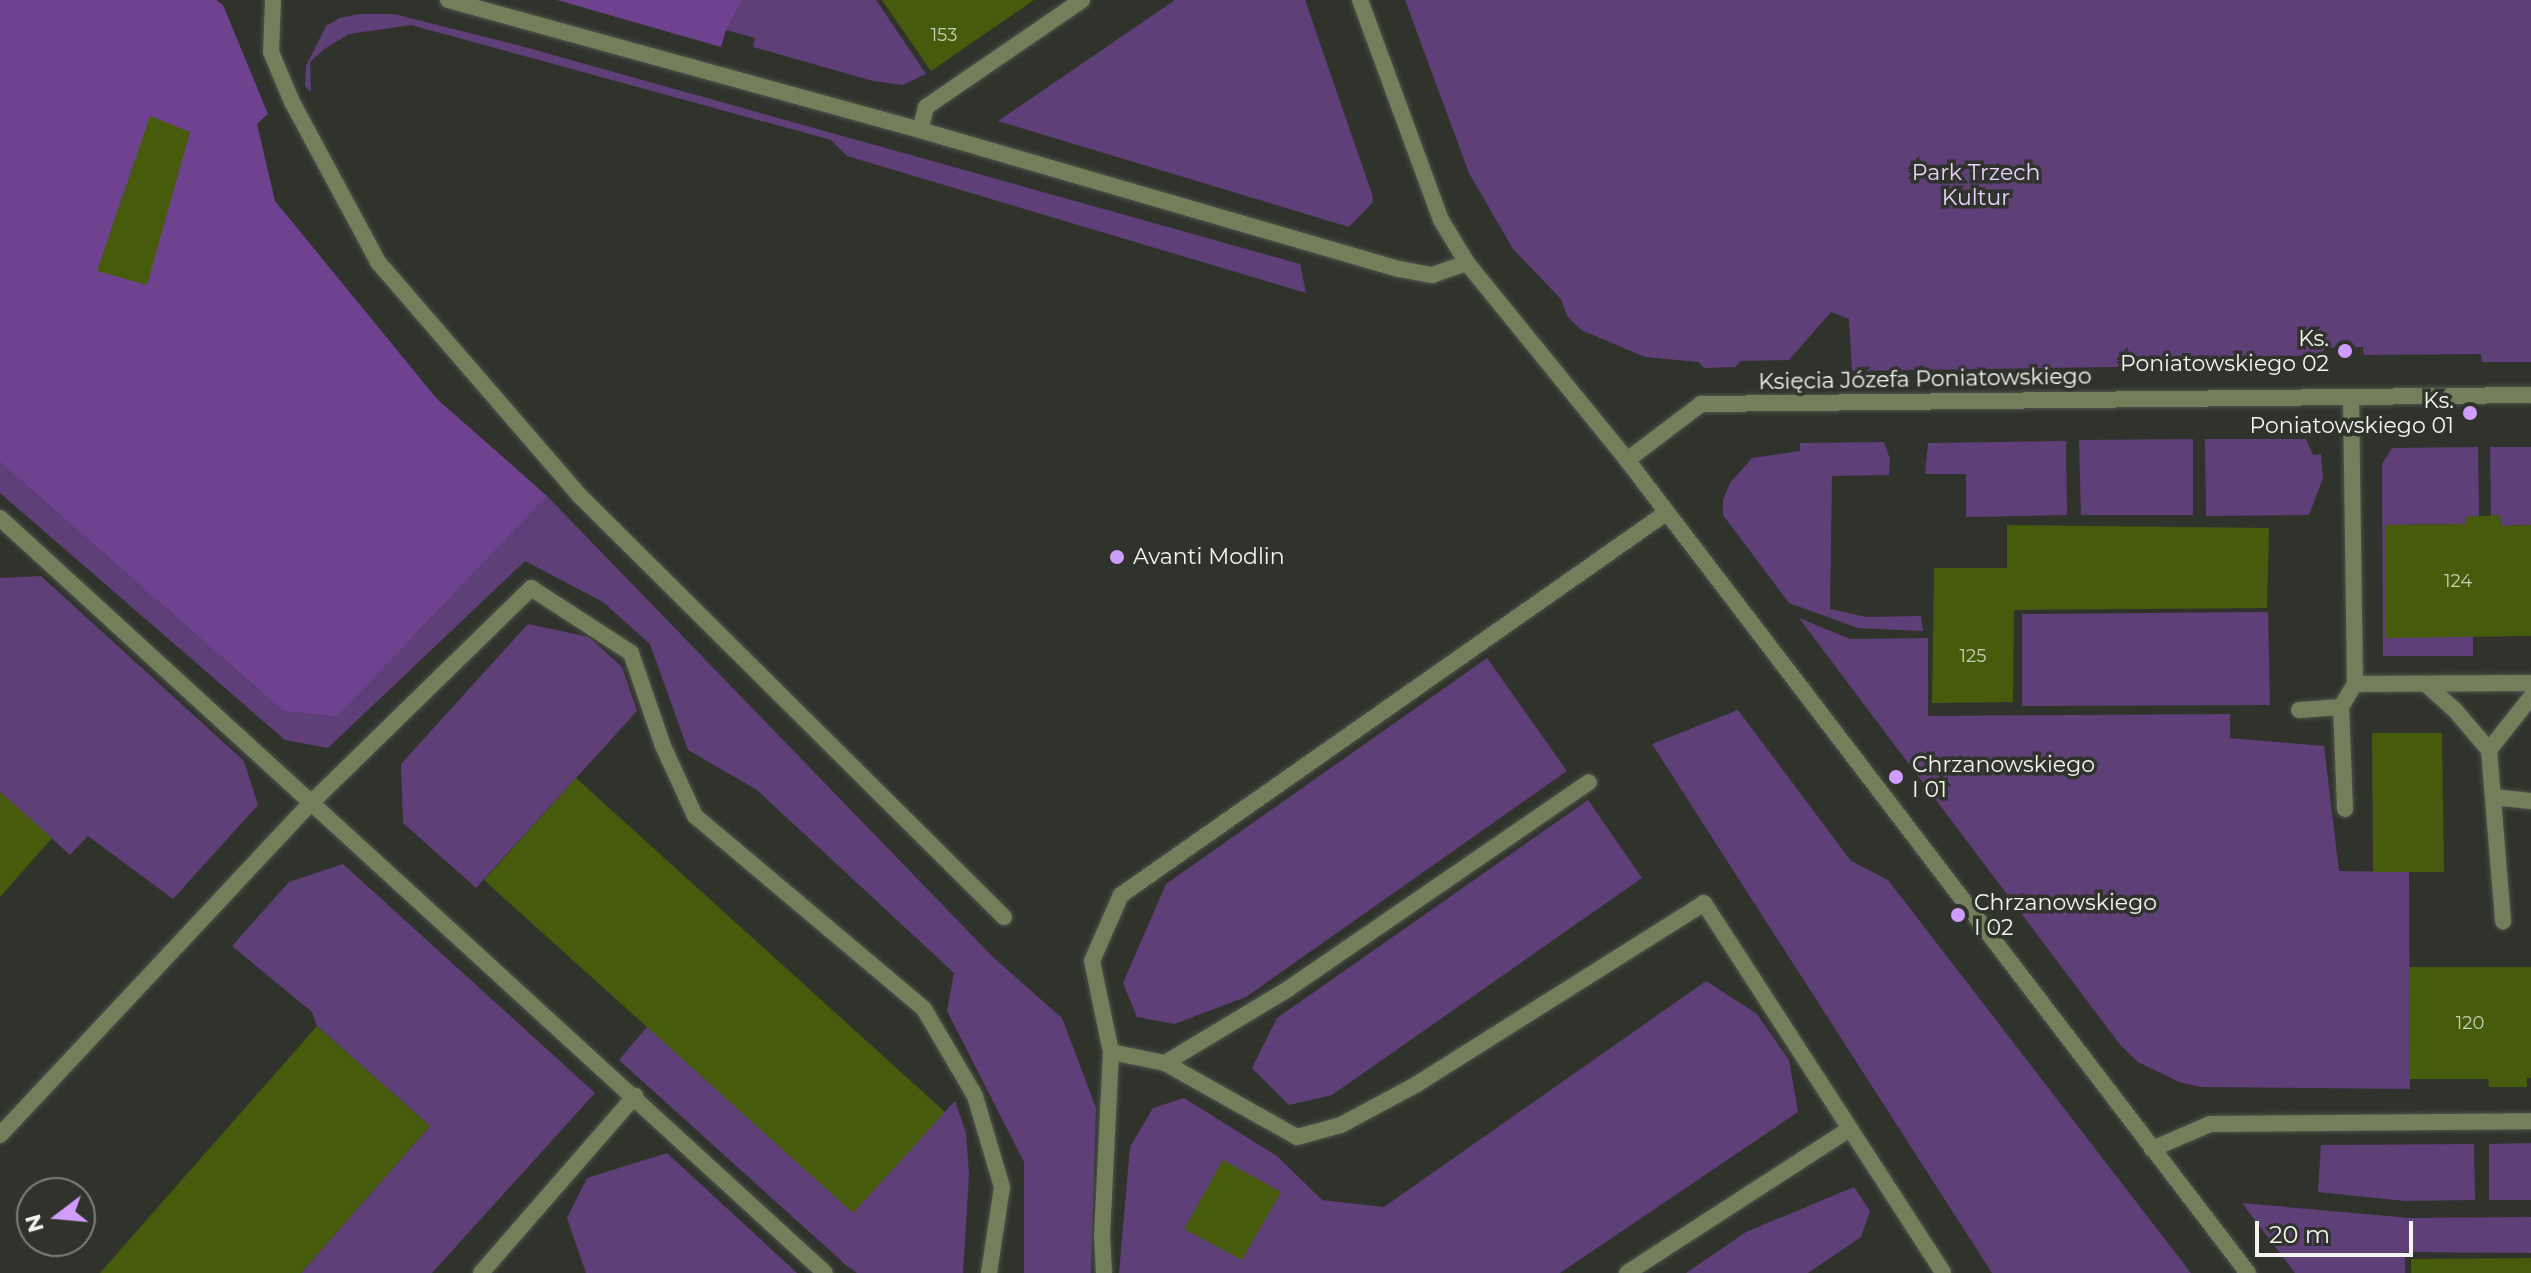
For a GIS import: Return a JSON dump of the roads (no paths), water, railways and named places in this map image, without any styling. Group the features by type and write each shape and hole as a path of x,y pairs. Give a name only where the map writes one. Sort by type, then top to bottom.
{"street":[{"path":"273,0 271,52 292,102 378,262 579,495 1004,917"},
{"path":"448,0 920,130 1400,269 1432,275 1467,263"},
{"path":"920,130 926,107 1082,0"},
{"path":"1360,0 1441,220 1467,263 1627,460 2248,1273"},
{"name":"Księcia Józefa Poniatowskiego","path":"1627,460 1701,404 2531,395"},
{"path":"2345,809 2341,707 2355,684 2351,397"},
{"path":"1104,1273 1102,1236 1111,1052 1092,961 1121,895 1666,513"},
{"path":"0,518 313,801 825,1273"},
{"path":"0,1135 313,801 531,588 631,653 663,746 695,816 924,1009 975,1096 1002,1187 989,1273"},
{"path":"2355,684 2531,683"},
{"path":"2427,685 2454,709 2489,750 2503,921"},
{"path":"2489,750 2531,697"},
{"path":"2299,710 2341,707"},
{"path":"1165,1063 1288,989 1589,782"},
{"path":"2493,797 2531,801"},
{"path":"1111,1052 1165,1063 1297,1137 1341,1125 1417,1084 1704,903 1943,1273"},
{"path":"481,1273 635,1096"},
{"path":"2152,1149 2210,1124 2531,1121"},
{"path":"1627,1273 1850,1129"}],"place":[{"name":"Ks. Poniatowskiego 02","path":"2345,351"},
{"name":"Ks. Poniatowskiego 01","path":"2470,413"},
{"name":"Avanti Modlin","path":"1117,557"},
{"name":"Chrzanowskiego I 01","path":"1896,777"},
{"name":"Chrzanowskiego I 02","path":"1958,915"}],"park label":[{"name":"Park Trzech Kultur","path":"1976,184"}]}
